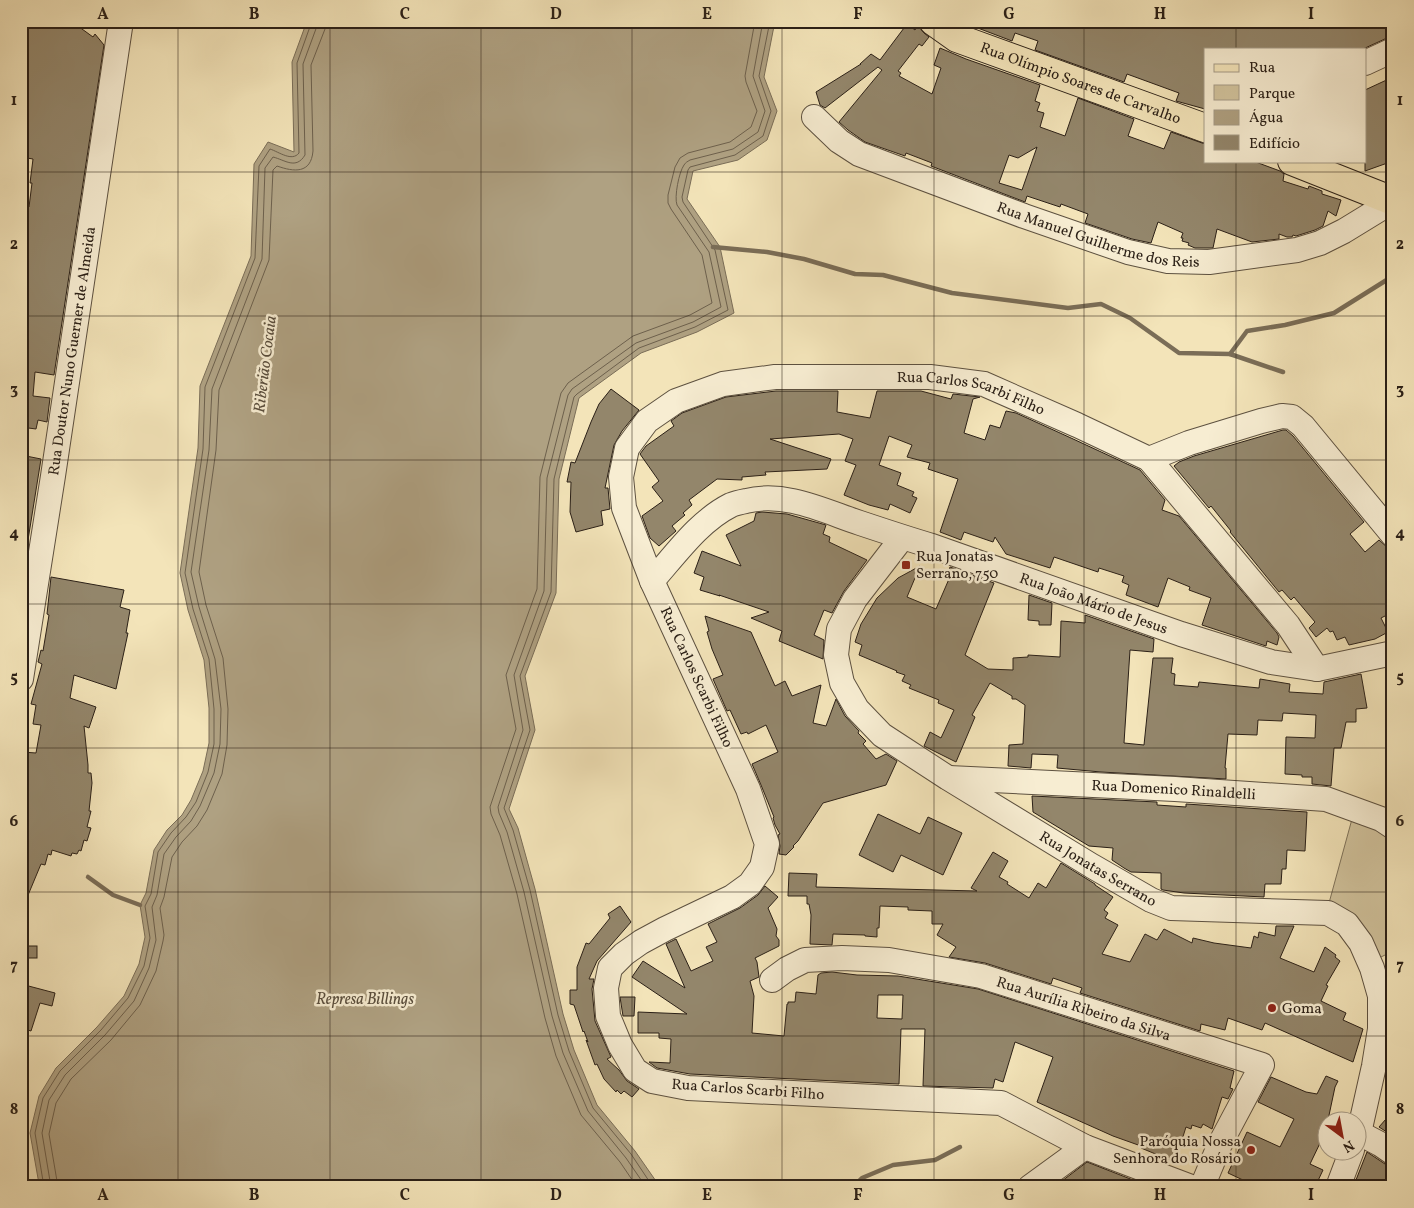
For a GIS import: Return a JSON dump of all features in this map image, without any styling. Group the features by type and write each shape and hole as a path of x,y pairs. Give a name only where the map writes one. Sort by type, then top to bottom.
{"main road":[{"name":"Rua Olímpio Soares de Carvalho","path":"933,21 957,38 1204,128"},
{"path":"1295,162 1393,201"}],"street":[{"name":"Rua Doutor Nuno Guerner de Almeida","path":"21,679 53,476 114,25"},
{"path":"1366,63 1393,50"},
{"name":"Rua Manuel Guilherme dos Reis","path":"814,117 839,141 859,154 1024,216 1128,252 1168,261 1208,262 1298,250 1320,243 1344,231 1393,201"},
{"name":"Rua Carlos Scarbi Filho","path":"1189,1186 1085,1147 1001,1102 688,1088 652,1081 636,1070 620,1045 608,1016 606,988 610,968 624,954 641,942 732,897 750,884 762,867 767,844 748,789 652,581 624,508 621,477 627,448 647,421 676,401 723,384 785,377 930,378 984,384 1149,459 1288,625 1317,669"},
{"path":"1149,459 1189,443 1261,421 1282,416 1292,417 1304,426 1393,536"},
{"name":"Rua João Mário de Jesus","path":"652,581 694,533 714,515 733,504 756,498 787,500 815,506 1181,634 1271,662 1317,669 1393,653"},
{"name":"Rua Jonatas Serrano","path":"902,538 855,599 839,629 836,655 842,684 857,709 882,735 948,778 1151,900 1171,908 1328,913 1347,924 1361,943 1372,968 1380,996 1380,1029 1363,1110"},
{"name":"Rua Domenico Rinaldelli","path":"948,778 1175,789 1326,799 1381,819 1393,827"},
{"name":"Rua Aurília Ribeiro da Silva","path":"772,980 787,968 805,960 842,958 889,960 981,976 1262,1065 1220,1144 1189,1186"},
{"path":"1366,1142 1380,1144 1393,1153"},
{"path":"1030,1187 1085,1147"},
{"name":"Rua Jonatas Serrano","path":"1338,1187 1349,1160"}],"green space":[{"path":"1352,819 1375,827 1393,839 1393,951 1379,958 1362,925 1349,911 1329,903"}],"water":[{"path":"307,21 775,21 764,77 777,111 767,140 738,160 693,171 687,199 720,247 734,313 697,332 641,353 579,398 559,479 556,593 525,676 535,730 509,809 518,828 535,889 563,1014 574,1050 597,1105 635,1151 658,1184 658,1187 41,1187 39,1184 30,1133 39,1096 56,1068 97,1027 124,996 139,964 145,937 140,905 146,893 154,850 167,830 182,815 191,800 203,771 209,743 209,708 204,660 188,610 180,573 198,448 200,386 251,256 254,164 268,142 294,152 292,62"}],"building":[{"path":"21,21 71,21 93,37 95,34 104,45 54,375 35,372 33,396 50,398 47,422 38,420 36,429 21,427 21,206 29,207 33,159 21,157 21,67 26,54 21,50"},
{"path":"1393,21 1393,36 1365,48 1204,48 1204,109 1176,101 1179,93 1127,74 1124,82 1035,50 1038,41 1015,33 1012,41 962,22"},
{"path":"907,24 915,30 918,25 929,37 922,46 919,44 898,71 901,73 899,76 932,94 941,68 934,65 940,48 1040,85 1035,101 1040,103 1037,111 1044,113 1040,127 1065,136 1078,98 1134,119 1128,136 1164,149 1171,132 1204,144 1204,162 1256,162 1280,171 1284,174 1283,181 1308,189 1309,186 1322,191 1322,194 1341,200 1336,216 1328,211 1323,226 1296,236 1287,237 1279,234 1279,239 1252,242 1217,229 1213,248 1195,248 1188,245 1189,243 1182,241 1183,233 1158,222 1151,243 1132,239 1085,223 1088,214 1061,204 1060,207 1027,196 1025,202 931,166 932,163 906,153 905,156 865,142 848,130 839,122 882,70 878,67 825,108 820,105 816,92 861,64 871,54 880,60","holes":["1037,147 1022,190 999,183 1009,155 1018,158"]},
{"path":"1393,77 1393,161 1365,171 1366,162 1366,90"},
{"path":"611,389 639,410 622,431 614,445 605,488 608,488 610,509 601,511 603,525 576,532 570,512 571,482 567,482 571,462 575,463 599,404"},
{"path":"776,391 838,391 837,412 870,418 877,391 921,391 951,399 953,394 980,397 973,399 964,433 985,440 990,425 1000,428 1006,411 1016,413 1140,470 1165,500 1162,510 1179,516 1277,633 1279,637 1277,645 1267,641 1266,646 1202,625 1211,598 1189,590 1190,587 1168,578 1158,607 1126,595 1129,585 1122,582 1124,576 1099,568 1098,572 1054,557 1050,568 1006,554 995,537 993,542 964,532 961,540 940,532 958,479 928,469 930,463 907,457 912,445 889,436 879,465 901,473 897,485 914,492 912,496 917,498 910,513 890,504 888,510 844,495 856,465 845,461 853,439 839,434 770,439 831,459 827,469 765,472 766,475 742,477 742,480 717,479 689,500 692,505 683,513 685,515 672,526 676,531 659,546 650,538 642,516 663,501 652,487 659,481 640,454 646,446 674,426 671,421 682,413 726,397"},
{"path":"1286,430 1293,436 1364,522 1350,534 1365,552 1379,540 1388,548 1393,549 1393,612 1381,618 1388,632 1375,639 1349,645 1345,637 1337,640 1333,631 1330,632 1327,628 1316,637 1309,628 1315,622 1294,597 1291,600 1282,590 1279,592 1211,506 1209,508 1174,466 1194,456"},
{"path":"21,455 41,459 28,540 21,540"},
{"path":"756,513 787,514 826,525 823,534 830,537 829,542 867,560 844,591 832,613 824,610 814,635 824,640 823,659 779,641 782,631 751,618 769,612 700,590 704,577 694,573 702,551 741,566 726,535 754,521"},
{"path":"920,566 907,597 936,609 949,579 946,578 950,567 994,583 965,655 988,669 1013,670 1013,658 1028,657 1028,655 1060,657 1061,621 1085,623 1085,615 1154,639 1153,652 1130,650 1124,743 1144,745 1153,658 1173,658 1171,673 1175,674 1174,685 1198,687 1199,682 1259,688 1260,679 1290,684 1289,692 1323,694 1324,682 1361,674 1367,708 1356,709 1356,722 1346,722 1341,748 1334,748 1331,786 1312,784 1312,777 1285,774 1286,737 1315,738 1316,715 1283,713 1282,721 1258,720 1257,735 1228,734 1226,779 1057,768 1058,755 1032,754 1031,768 1008,766 1009,745 1023,744 1025,705 1016,699 1012,699 1012,696 990,683 972,715 975,717 956,762 924,746 930,732 941,738 954,710 938,703 939,700 909,688 911,685 902,681 905,675 859,655 862,645 855,642 861,624 877,598 898,578"},
{"path":"51,577 124,590 120,607 130,610 126,633 128,633 116,689 74,675 70,698 96,707 89,728 84,726 88,773 91,773 92,783 89,811 91,811 87,827 91,828 87,841 84,840 81,851 79,850 77,854 72,853 71,856 52,850 51,855 48,854 45,865 41,864 21,912 21,758 22,752 36,753 41,725 33,724 36,705 31,704 42,664 38,662 41,650 43,651 49,615 47,614"},
{"path":"1029,595 1052,603 1051,625 1039,625 1039,621 1028,620"},
{"path":"705,616 751,632 775,686 785,681 792,696 821,685 813,723 826,726 836,699 845,716 866,741 863,744 876,759 886,754 897,761 886,785 823,803 794,847 786,855 779,854 778,835 780,834 752,764 778,752 766,725 748,734 747,732 741,734 730,710 727,711 713,679 723,675 712,649"},
{"path":"1032,796 1157,802 1157,805 1186,807 1186,804 1307,812 1305,851 1287,850 1286,869 1282,869 1281,884 1265,884 1264,897 1184,893 1163,890 1161,889 1161,873 1131,872 1124,868 1112,860 1113,848 1089,846 1033,812"},
{"path":"878,814 920,834 928,817 962,833 943,875 901,855 893,872 859,855"},
{"path":"993,852 1008,861 999,877 1029,898 1038,883 1046,888 1061,863 1113,897 1104,910 1108,913 1105,918 1118,925 1102,954 1130,962 1145,934 1157,940 1164,929 1192,943 1193,938 1251,948 1254,936 1258,938 1259,932 1275,936 1276,926 1294,926 1280,958 1314,972 1325,947 1336,955 1335,957 1340,961 1326,985 1328,986 1321,1001 1346,1013 1343,1020 1363,1029 1353,1062 1265,1023 1262,1030 1228,1018 1225,1030 1201,1024 1200,1031 1080,993 1082,988 1053,978 1051,984 985,963 949,957 956,947 937,935 943,924 932,924 932,911 908,910 908,907 880,906 877,937 833,934 832,945 810,944 811,915 809,904 807,904 807,896 788,896 789,873 817,874 816,887 977,891 971,888"},
{"path":"765,886 778,897 768,908 777,929 776,936 779,940 779,946 755,958 759,977 750,981 754,996 752,1033 784,1036 788,1002 795,1002 796,992 816,994 818,975 821,973 898,976 978,989 1234,1071 1230,1088 1233,1089 1228,1099 1222,1097 1212,1129 1203,1124 1201,1128 1192,1125 1191,1129 1186,1127 1175,1162 1037,1102 1053,1057 1015,1042 1003,1082 995,1079 993,1088 923,1086 925,1029 901,1029 899,1084 690,1074 657,1068 649,1062 670,1063 671,1039 659,1038 659,1033 638,1033 638,1012 687,1014 632,977 643,961 685,988 666,944 676,939 691,971 713,961 706,947 717,942 708,924 740,908 758,895","holes":["878,995 903,995 902,1019 877,1018"]},
{"path":"620,906 631,922 597,961 589,979 594,979 592,989 595,1021 611,1057 607,1059 627,1081 639,1089 632,1097 624,1091 621,1094 617,1090 616,1092 604,1079 597,1064 595,1065 574,1005 570,1004 570,990 577,990 577,967 586,943 589,944 610,918 608,914"},
{"path":"21,946 37,946 37,958 21,958"},
{"path":"21,984 55,993 52,1006 40,1003 31,1031 21,1028"},
{"path":"620,997 635,997 634,1016 623,1016"},
{"path":"1326,1076 1338,1081 1330,1110 1316,1110 1316,1152 1310,1164 1323,1170 1315,1187 1258,1187 1228,1173 1247,1132 1280,1147 1294,1119 1258,1102 1271,1077 1306,1092 1317,1094"},
{"path":"1393,1111 1393,1136 1379,1127"},
{"path":"1367,1152 1393,1167 1393,1187 1357,1187 1354,1185 1364,1160 1366,1160"},
{"path":"1087,1162 1133,1180 1139,1187 1054,1187"}],"waterway":[{"path":"713,247 767,252 804,259 855,274 883,275 952,293 1068,308 1101,304 1130,318 1179,353 1230,354 1283,372"},
{"path":"1230,354 1247,331 1285,325 1334,313 1393,276"},
{"path":"88,877 113,895 140,905"},
{"path":"853,1187 862,1178 893,1165 935,1160 960,1147"}],"place":[{"name":"Rua Jonatas Serrano, 750","path":"906,565"},
{"name":"Goma","path":"1272,1008"},
{"name":"Paróquia Nossa Senhora do Rosário","path":"1251,1150"}],"water label":[{"name":"Riberião Cocaia","path":"264,364"},
{"name":"Represa Billings","path":"365,998"}]}
